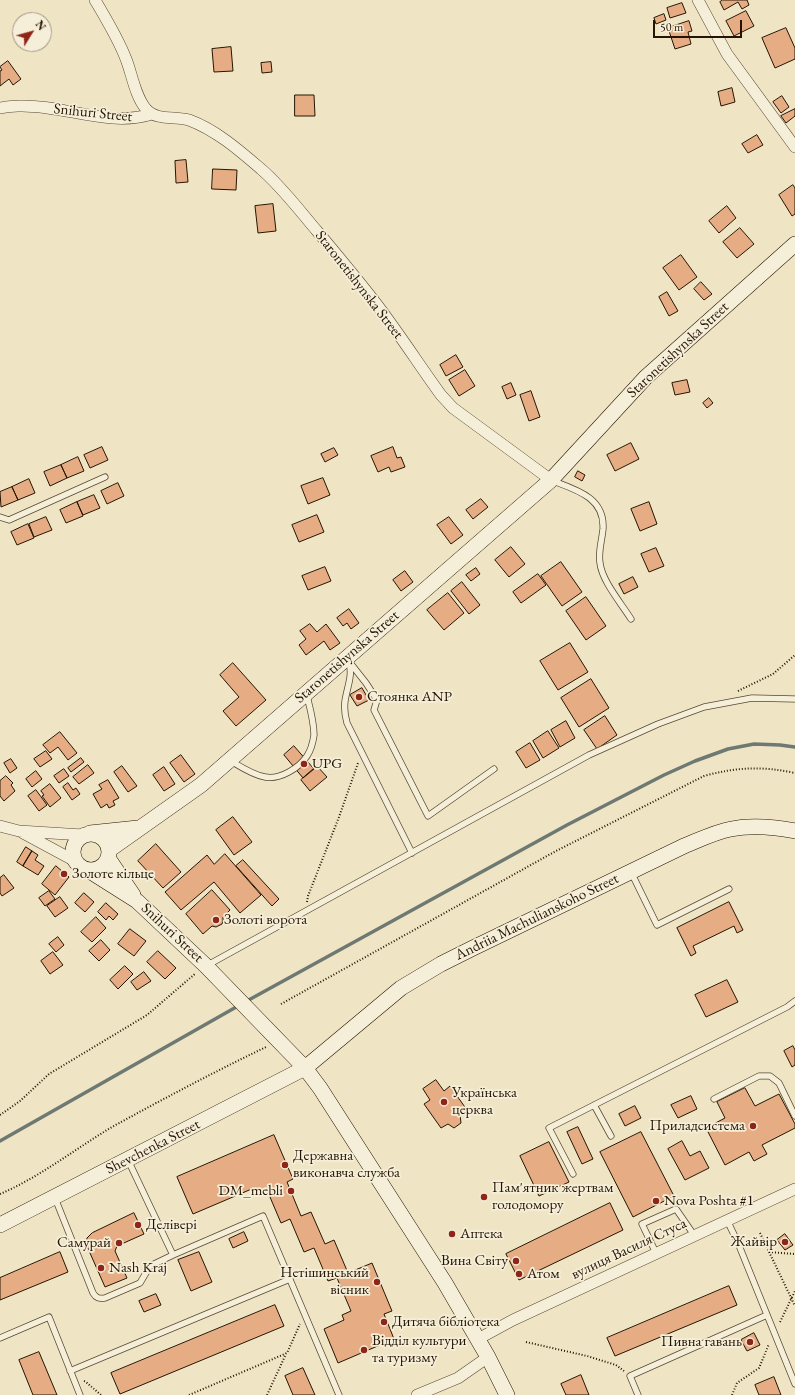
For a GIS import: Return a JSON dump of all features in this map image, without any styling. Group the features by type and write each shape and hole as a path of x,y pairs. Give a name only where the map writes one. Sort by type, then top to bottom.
{"main road":[{"name":"Staronetishynska Street","path":"108,854 139,828 201,784 550,480 646,377 795,244"},
{"name":"Andriia Machulianskoho Street","path":"305,1068 401,988 441,964 684,846 710,835 730,829 748,826 772,827 795,831"},
{"name":"Staronetishynska Street","path":"86,834 139,828"},
{"path":"86,834 96,834 105,840 108,854 105,864 100,868 88,870 82,868 75,861 73,849 78,839 86,834"},
{"name":"Snihuri Street","path":"108,854 137,901"},
{"name":"Snihuri Street","path":"88,870 137,901 206,966 271,1042 305,1068 324,1094 407,1223 478,1339 507,1395"},
{"name":"Shevchenka Street","path":"0,1225 305,1068"}],"street":[{"name":"Snihuri Street","path":"0,108 36,106 115,118 142,118 152,114 146,109 141,100 119,42 95,0"},
{"path":"698,0 727,54 795,147"},
{"name":"Staronetishynska Street","path":"152,114 167,118 187,120 206,127 238,150 262,170 288,196 378,306 453,408 550,480"},
{"path":"0,826 19,831 86,834"},
{"path":"19,831 75,861"},
{"name":"вулиця Василя Стуса","path":"478,1339 513,1320 795,1189"},
{"path":"417,1395 458,1378 488,1357"}],"lane":[{"path":"0,517 9,520 105,477"},
{"path":"550,480 578,491 594,502 600,510 603,519 600,563 605,579 631,619"},
{"path":"346,658 351,671 345,699 344,714 347,723 412,853"},
{"path":"346,658 377,700 374,710 428,816 494,769"},
{"path":"229,760 266,778 276,777 288,773 307,757 311,749 314,735 312,718 306,693"},
{"path":"206,966 589,755 658,724 704,707 752,698 795,699"},
{"path":"631,872 656,925 729,889"},
{"path":"572,1174 550,1128 787,1007 795,1001"},
{"path":"714,1099 759,1076 770,1076 778,1083 795,1116"},
{"path":"594,1105 610,1136"},
{"path":"128,1160 173,1255"},
{"path":"55,1197 93,1293 100,1299 140,1283 150,1266 263,1216 339,1395"},
{"path":"656,1253 642,1224 676,1209 694,1235"},
{"path":"727,1220 795,1384"},
{"path":"70,1371 290,1279"},
{"path":"638,1395 630,1376 767,1315"},
{"path":"0,1338 49,1317 80,1395"}],"path":[{"path":"732,694 773,674 795,655"},
{"path":"305,912 308,896 340,817 362,753"},
{"path":"281,1004 556,851 704,776 724,770 753,767 774,768 795,773"},
{"path":"0,1115 20,1101 49,1074 147,1015 186,981 206,966"},
{"path":"0,1194 19,1186 112,1128 271,1042"},
{"path":"760,1233 795,1306"},
{"path":"770,1252 795,1254"},
{"path":"732,1395 737,1384 759,1368 774,1333 795,1291"},
{"path":"266,1395 287,1353 304,1313"},
{"path":"526,1342 587,1356 616,1365 630,1376"},
{"path":"188,1395 287,1353"},
{"path":"73,1379 86,1382 101,1395"}],"building":[{"path":"723,0 747,0 749,5 742,9 738,2 724,10 720,2"},
{"path":"682,3 686,13 670,18 667,8"},
{"path":"746,11 754,26 734,36 726,21"},
{"path":"664,14 666,20 656,24 654,18"},
{"path":"689,21 692,31 688,32 691,44 675,49 668,28"},
{"path":"786,28 795,48 795,59 775,68 762,38"},
{"path":"231,47 233,71 214,72 212,49"},
{"path":"8,61 21,79 13,85 9,79 0,86 0,71 2,70 0,67"},
{"path":"271,62 272,72 262,73 261,63"},
{"path":"732,88 735,102 721,106 718,92"},
{"path":"295,95 314,95 315,116 295,116"},
{"path":"782,96 789,107 781,113 773,102"},
{"path":"795,109 795,116 786,123 781,116"},
{"path":"757,135 763,145 748,153 742,144"},
{"path":"186,160 188,182 176,183 175,161"},
{"path":"213,169 237,170 236,190 212,189"},
{"path":"793,185 795,188 795,214 792,216 779,195"},
{"path":"273,204 276,231 258,233 255,206"},
{"path":"727,206 736,218 719,233 709,221"},
{"path":"740,228 754,244 737,258 723,242"},
{"path":"681,255 697,277 679,290 663,268"},
{"path":"701,282 712,294 704,300 694,289"},
{"path":"667,292 678,311 669,316 659,297"},
{"path":"456,355 463,367 446,376 440,365"},
{"path":"465,370 475,386 459,396 449,380"},
{"path":"687,380 690,392 675,395 672,383"},
{"path":"511,383 516,395 507,399 502,387"},
{"path":"531,391 540,417 529,421 520,395"},
{"path":"709,398 713,403 707,408 703,403"},
{"path":"631,443 639,459 615,471 607,455"},
{"path":"102,447 108,460 90,468 84,455"},
{"path":"393,447 397,458 401,457 405,467 391,472 389,467 378,472 371,456"},
{"path":"334,448 338,455 325,462 321,454"},
{"path":"78,457 84,471 67,478 61,465"},
{"path":"61,465 67,478 50,486 44,472"},
{"path":"578,471 585,475 582,481 575,477"},
{"path":"323,478 330,495 308,504 301,486"},
{"path":"29,479 35,493 18,500 12,487"},
{"path":"118,483 124,496 107,504 101,491"},
{"path":"12,487 18,500 1,507 0,492"},
{"path":"94,495 100,508 83,515 77,502"},
{"path":"481,499 488,507 473,519 466,510"},
{"path":"77,502 83,516 66,523 60,510"},
{"path":"649,502 657,524 640,531 631,509"},
{"path":"317,515 324,532 299,542 292,525"},
{"path":"46,517 52,530 34,537 29,524"},
{"path":"449,517 463,535 451,544 437,525"},
{"path":"28,524 34,538 17,545 11,532"},
{"path":"511,547 525,564 509,577 495,560"},
{"path":"656,548 664,566 649,572 641,554"},
{"path":"561,562 582,592 562,606 541,576"},
{"path":"325,567 331,581 308,590 302,576"},
{"path":"476,568 480,574 471,581 466,575"},
{"path":"405,571 413,582 401,591 393,580"},
{"path":"538,574 546,585 521,603 513,592"},
{"path":"633,577 638,587 624,594 619,584"},
{"path":"462,582 480,605 469,614 451,591"},
{"path":"448,593 464,613 444,630 427,610"},
{"path":"586,597 606,626 586,640 566,611"},
{"path":"349,609 359,623 351,629 347,623 343,626 337,618"},
{"path":"310,624 317,632 326,624 340,643 330,650 324,641 306,655 299,645 306,639 300,631"},
{"path":"570,643 588,672 558,690 540,661"},
{"path":"233,663 266,700 236,726 223,711 239,697 220,675"},
{"path":"591,679 609,708 579,727 561,698"},
{"name":"Стоянка ANP","path":"362,688 369,700 357,706 350,695"},
{"path":"605,716 617,735 597,749 584,730"},
{"path":"566,721 575,738 560,747 551,730"},
{"path":"548,731 559,748 543,758 533,741"},
{"path":"60,732 77,753 68,760 58,747 50,753 43,745"},
{"path":"530,743 540,760 526,768 516,752"},
{"path":"294,746 314,769 303,778 284,755"},
{"path":"46,751 52,759 40,767 34,759"},
{"path":"181,755 195,774 184,782 170,763"},
{"path":"81,758 84,762 71,772 68,768"},
{"path":"11,759 17,768 10,773 4,763"},
{"path":"88,765 94,773 79,784 73,777"},
{"path":"122,766 137,786 128,792 114,772"},
{"path":"317,766 327,777 310,791 301,780"},
{"path":"164,767 175,784 164,791 153,775"},
{"path":"64,769 69,776 59,783 54,776"},
{"path":"36,771 42,779 32,787 26,779"},
{"path":"6,776 13,783 11,785 15,791 4,801 0,796 0,781"},
{"path":"108,780 119,798 113,801 115,805 109,808 107,804 101,808 93,794 102,789 99,785"},
{"path":"68,783 73,790 76,788 80,794 72,800 63,787"},
{"path":"50,784 61,798 50,807 42,796 44,795 41,791"},
{"path":"36,790 47,805 39,811 28,796"},
{"path":"233,817 252,842 234,855 216,830"},
{"path":"156,844 181,872 163,888 138,861"},
{"path":"26,847 32,851 23,866 17,862"},
{"path":"32,851 38,855 35,860 44,866 38,875 23,866"},
{"path":"225,854 261,895 240,913 214,882 181,910 165,892 207,855 214,864"},
{"path":"243,860 279,899 272,906 236,866"},
{"path":"56,866 69,877 55,895 42,884"},
{"path":"4,875 14,888 2,896 0,893 0,878"},
{"path":"212,890 230,910 223,917 222,924 216,927 212,926 203,934 186,914"},
{"path":"49,891 55,899 45,906 39,898"},
{"path":"84,893 94,902 85,912 75,903"},
{"path":"60,897 68,908 55,917 47,906"},
{"path":"729,902 743,930 737,933 734,926 693,946 696,953 691,956 677,928"},
{"path":"106,903 118,914 113,920 109,916 106,920 98,912"},
{"path":"96,917 106,928 92,942 81,932"},
{"path":"130,929 146,941 134,956 118,944"},
{"path":"58,937 64,945 56,952 49,944"},
{"path":"101,940 110,950 99,961 89,951"},
{"path":"158,951 176,968 165,979 147,962"},
{"path":"53,952 63,965 50,974 41,961"},
{"path":"125,966 133,974 118,989 110,980"},
{"path":"144,972 151,981 137,990 131,982"},
{"path":"727,980 738,1002 706,1017 695,995"},
{"path":"793,1046 795,1050 795,1065 792,1067 784,1051"},
{"name":"Українська церква","path":"436,1080 444,1091 450,1086 467,1110 460,1115 461,1123 454,1128 448,1124 441,1128 424,1104 430,1100 423,1089"},
{"name":"Приладсистема","path":"745,1088 755,1106 779,1094 795,1124 795,1128 762,1145 767,1154 754,1161 749,1152 725,1165 706,1128 725,1118 717,1102"},
{"path":"691,1096 697,1109 678,1118 671,1105"},
{"path":"635,1106 641,1118 625,1126 619,1114"},
{"path":"578,1127 593,1159 582,1164 567,1132"},
{"path":"641,1132 674,1196 633,1217 600,1152"},
{"path":"274,1135 293,1179 287,1182 301,1216 311,1212 325,1244 334,1240 348,1273 372,1263 392,1311 384,1314 394,1339 338,1363 324,1329 344,1320 342,1315 351,1311 337,1278 328,1281 314,1248 304,1252 290,1219 281,1223 267,1190 257,1195 254,1188 193,1214 177,1177"},
{"path":"682,1141 690,1156 700,1151 709,1168 685,1180 668,1149"},
{"path":"549,1142 569,1182 539,1196 520,1156"},
{"path":"610,1203 623,1230 519,1280 506,1254"},
{"path":"134,1213 144,1234 117,1246 115,1251 127,1278 105,1287 86,1244 87,1238 92,1233"},
{"path":"244,1232 248,1241 233,1248 229,1239"},
{"name":"Жайвір","path":"785,1234 793,1245 785,1250 777,1240"},
{"path":"60,1252 68,1272 0,1300 0,1278"},
{"path":"199,1252 212,1282 191,1291 178,1260"},
{"path":"729,1286 737,1305 615,1356 607,1338"},
{"path":"156,1294 161,1305 144,1312 139,1301"},
{"path":"275,1305 284,1326 120,1394 111,1373"},
{"name":"Пивна гавань","path":"754,1333 760,1345 747,1351 741,1340"},
{"path":"39,1352 57,1395 33,1395 19,1360"},
{"path":"303,1368 315,1395 293,1395 285,1376"},
{"path":"581,1375 589,1395 566,1395 561,1384"},
{"path":"774,1377 781,1395 759,1395 755,1385"}],"waterway":[{"path":"245,1002 567,825 664,775 695,761 728,749 754,744 795,747"},
{"path":"0,1141 238,1006"}],"place":[{"name":"Стоянка ANP","path":"359,697"},
{"name":"UPG","path":"304,764"},
{"name":"Золоте кільце","path":"64,874"},
{"name":"Золоті ворота","path":"216,920"},
{"name":"Українська церква","path":"444,1102"},
{"name":"Приладсистема","path":"753,1126"},
{"name":"Державна виконавча служба","path":"285,1165"},
{"name":"DM_mebli","path":"291,1191"},
{"name":"Пам'ятник жертвам голодомору","path":"484,1197"},
{"name":"Nova Poshta #1","path":"656,1201"},
{"name":"Делівері","path":"138,1225"},
{"name":"Аптека","path":"452,1234"},
{"name":"Жайвір","path":"785,1242"},
{"name":"Самурай","path":"119,1243"},
{"name":"Вина Світу","path":"516,1261"},
{"name":"Nash Kraj","path":"101,1268"},
{"name":"Атом","path":"519,1274"},
{"name":"Нетішинський вісник","path":"377,1282"},
{"name":"Дитяча бібліотека","path":"384,1322"},
{"name":"Пивна гавань","path":"750,1342"},
{"name":"Відділ культури та туризму","path":"364,1350"}]}
